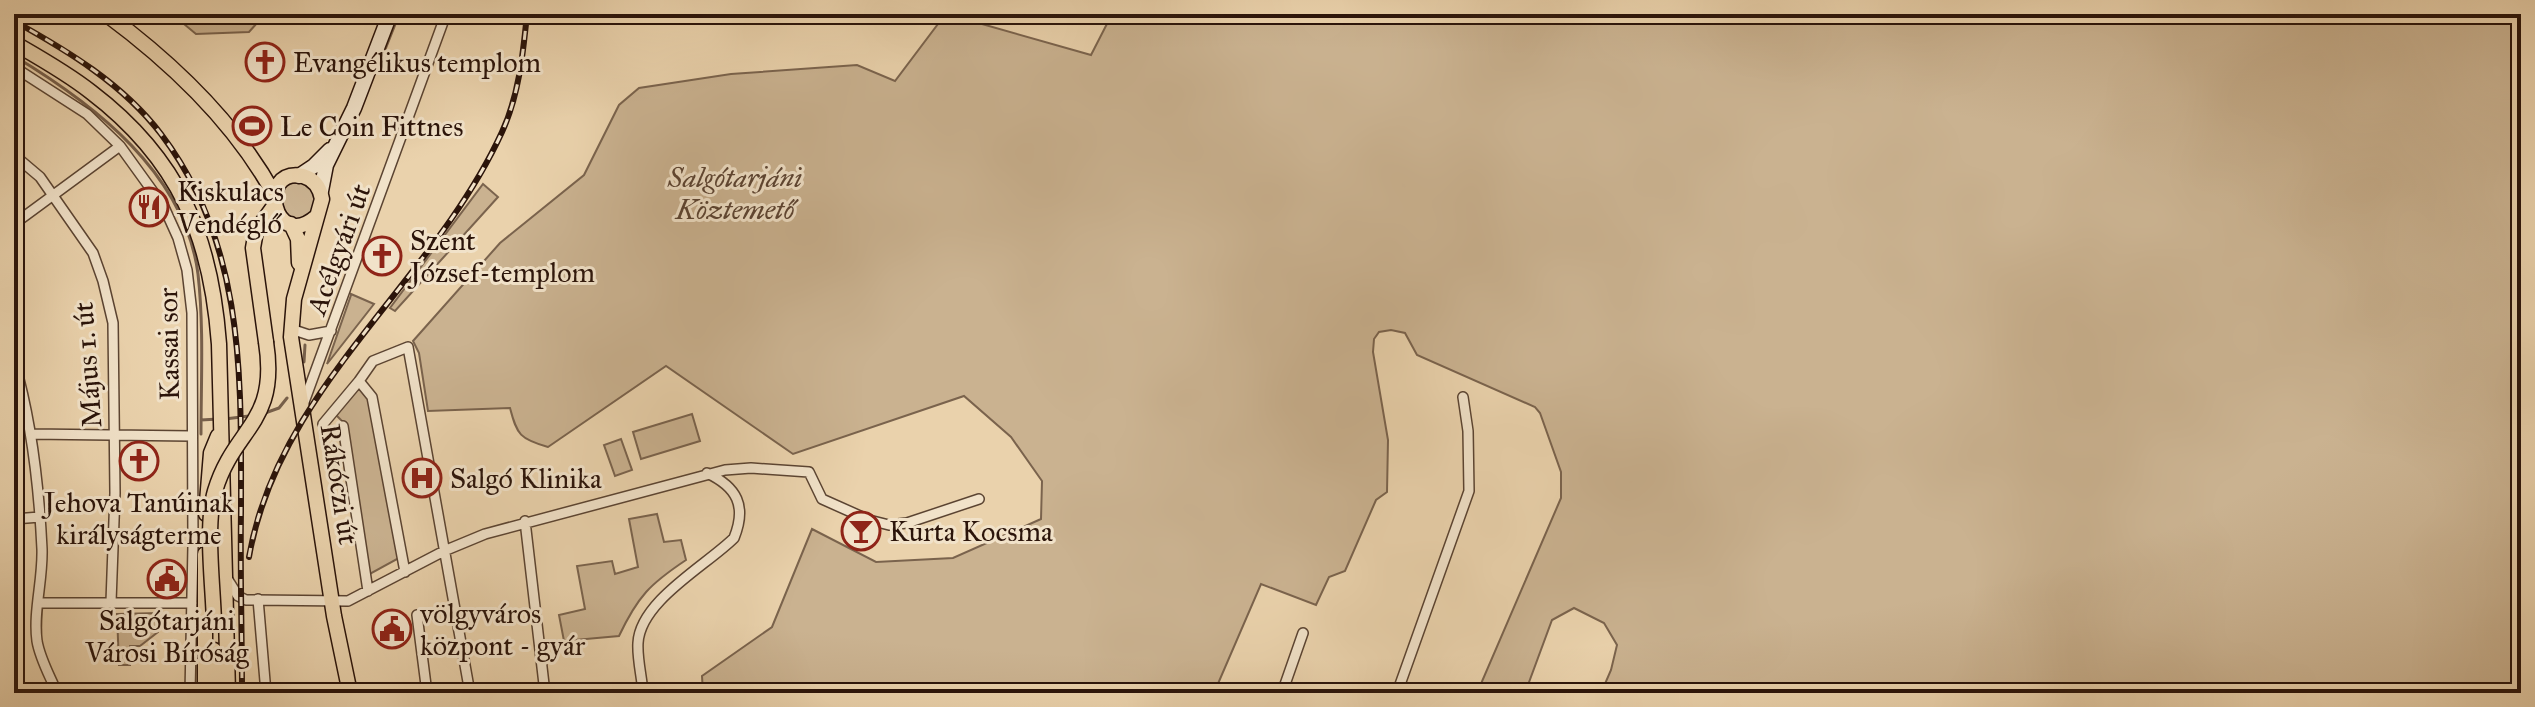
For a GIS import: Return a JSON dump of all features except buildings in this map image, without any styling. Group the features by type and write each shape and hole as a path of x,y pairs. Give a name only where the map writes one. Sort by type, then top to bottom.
{"main road":[{"path":"106,14 170,68 244,147 267,167 310,179 321,191"},
{"path":"298,283 316,217 322,207 321,191 326,165 366,80 390,14"},
{"path":"14,43 89,90 118,113 177,186 189,209 209,265 216,303 222,408 220,428 228,693"},
{"path":"215,693 203,607 214,495 224,469 265,401 269,372 254,236 280,183 324,157 342,134"},
{"path":"244,147 300,246 298,283"},
{"path":"255,266 257,246 270,227 288,222 305,224 316,217"},
{"name":"Rákóczi út","path":"298,283 291,329 332,601 350,693"},
{"path":"205,693 203,607 209,469 220,428"}],"street":[{"name":"Acélgyári út","path":"302,407 446,14"},
{"name":"Kassai sor","path":"14,67 87,114 120,146 164,207 178,238 187,270 192,313 191,436 203,607 190,693"},
{"path":"14,224 120,146"},
{"name":"Május 1. út","path":"14,155 40,177 93,253 113,323 115,493 111,602"},
{"path":"291,329 309,335 331,331"},
{"path":"323,424 373,361 403,348 470,693"},
{"path":"14,361 31,434 40,517 42,553 36,637 39,652 57,693"},
{"path":"359,381 372,397 405,572"},
{"path":"1397,693 1469,491 1468,431 1463,397"},
{"path":"343,426 368,591"},
{"path":"31,434 191,436"},
{"path":"226,571 228,583 238,596 246,600 348,601 444,551 485,534 707,473 738,469 809,472 822,499 869,520 889,525 907,523 979,499"},
{"path":"735,494 734,476 738,469"},
{"path":"643,693 638,642 642,625 668,594 734,538 739,527 741,506 735,494 707,473"},
{"path":"14,519 40,517"},
{"path":"525,521 545,693"},
{"path":"312,601 324,592 330,582"},
{"path":"258,599 266,693"},
{"path":"39,603 111,602 203,607"},
{"path":"417,615 427,693"},
{"path":"1282,693 1303,633"}],"green space":[{"path":"172,14 265,14 249,32 196,34"},
{"name":"Salgótarjáni Köztemető","path":"1112,14 2521,14 2521,693 1601,693 1617,645 1604,623 1574,608 1552,620 1525,693 1477,693 1561,498 1561,472 1540,413 1535,407 1417,355 1405,333 1391,330 1379,332 1374,339 1373,352 1388,440 1387,492 1376,500 1345,571 1329,577 1316,605 1261,584 1214,693 703,693 702,676 772,627 812,529 876,562 953,558 1041,519 1042,481 1011,437 964,396 793,454 666,366 548,447 521,435 510,408 428,411 419,353 413,341 500,243 584,175 619,105 639,88 731,74 857,65 895,81 938,24 982,24 1091,55"},
{"path":"287,178 316,184 318,214 290,223 276,190"},
{"path":"483,184 498,197 395,311 390,308"},
{"path":"351,295 374,304 327,364"},
{"path":"356,390 361,390 371,401 399,558 368,575 343,422 335,414"},
{"path":"692,414 700,441 641,459 633,432"},
{"path":"621,439 632,470 615,476 604,445"},
{"path":"657,514 664,542 681,540 686,560 646,592 619,636 564,641 559,615 585,609 577,566 612,561 615,574 638,567 629,519"},
{"path":"159,613 158,632 140,646 130,646 130,665 119,665 117,614"}],"waterway":[{"path":"376,72 399,14"},
{"path":"14,56 104,119 155,173 175,204 190,238 198,274 202,334 201,434"},
{"path":"304,362 305,345"},
{"path":"265,413 279,408 287,398"},
{"path":"225,419 249,416"},
{"path":"201,420 218,419"}],"railway":[{"path":"249,557 265,496 291,441 324,388 473,187 502,132 516,89 527,14"},
{"path":"14,21 94,70 130,99 161,134 189,177 209,222 224,268 238,363 242,693"}],"place":[{"name":"Evangélikus templom","path":"265,62"},
{"name":"Le Coin Fittnes","path":"252,126"},
{"name":"Kiskulacs Vendéglő","path":"149,207"},
{"name":"Szent József-templom","path":"382,256"},
{"name":"Jehova Tanúinak királyságterme","path":"139,461"},
{"name":"Salgó Klinika","path":"422,478"},
{"name":"Kurta Kocsma","path":"861,531"},
{"name":"Salgótarjáni Városi Bíróság","path":"167,579"},
{"name":"völgyváros központ - gyár","path":"392,629"}]}
